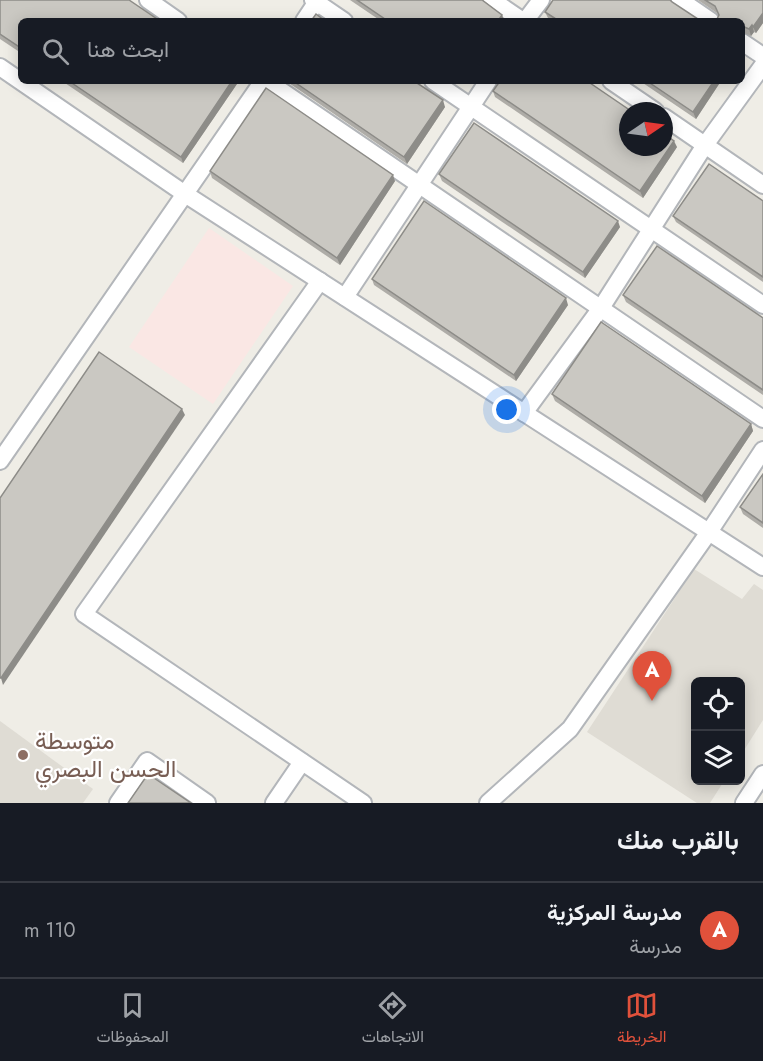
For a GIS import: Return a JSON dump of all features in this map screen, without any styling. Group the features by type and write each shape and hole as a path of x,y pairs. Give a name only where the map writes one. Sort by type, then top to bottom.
{"street":[{"path":"148,0 174,18"},
{"path":"492,0 519,18"},
{"path":"526,18 541,0"},
{"path":"680,0 707,18"},
{"path":"306,18 316,1 340,18"},
{"path":"745,44 763,56"},
{"path":"524,412 601,308 705,145 763,65"},
{"path":"0,67 18,79"},
{"path":"25,84 185,194 763,567"},
{"path":"0,461 263,84"},
{"path":"269,84 763,419"},
{"path":"436,84 763,305"},
{"path":"345,297 486,84"},
{"path":"615,84 642,102"},
{"path":"673,123 763,185"},
{"path":"320,281 84,615 363,803"},
{"path":"488,803 570,729 709,532 763,450"},
{"path":"118,803 147,761 207,803"},
{"path":"274,803 302,762"},
{"path":"753,799 763,774"}],"shaded area":[{"path":"209,228 293,286 213,404 129,347"},
{"path":"694,569 742,599 754,584 763,590 763,720 745,749 745,677 691,677 691,785 721,785 710,803 697,803 587,732"},
{"name":"متوسطة الحسن البصري","path":"0,721 93,789 83,803 0,803"}],"building":[{"path":"0,0 129,0 156,18 18,18 18,46 0,34"},
{"path":"357,0 482,0 502,15 500,18 384,18"},
{"path":"553,0 670,0 696,18 554,18 545,12"},
{"path":"705,0 763,0 763,13 749,29 745,27 745,18 718,18 719,15 715,6"},
{"path":"73,84 230,84 181,157"},
{"path":"297,84 419,84 443,100 404,157"},
{"path":"498,84 591,84 619,103 619,156 664,156 640,191 493,91"},
{"path":"651,84 712,84 693,112"},
{"path":"266,88 393,175 337,258 210,171"},
{"path":"474,123 618,221 583,272 439,174"},
{"path":"709,164 763,201 763,277 673,216"},
{"path":"424,201 566,298 514,375 372,279"},
{"path":"657,246 763,318 763,390 623,295"},
{"path":"601,322 751,424 702,496 552,394"},
{"path":"99,352 182,409 0,678 0,498"},
{"path":"763,474 763,523 740,507"},
{"path":"148,774 191,803 128,803"}],"place":[{"name":"مدرسة المركزية","path":"652,701"},
{"name":"متوسطة الحسن البصري","path":"23,755"}]}
